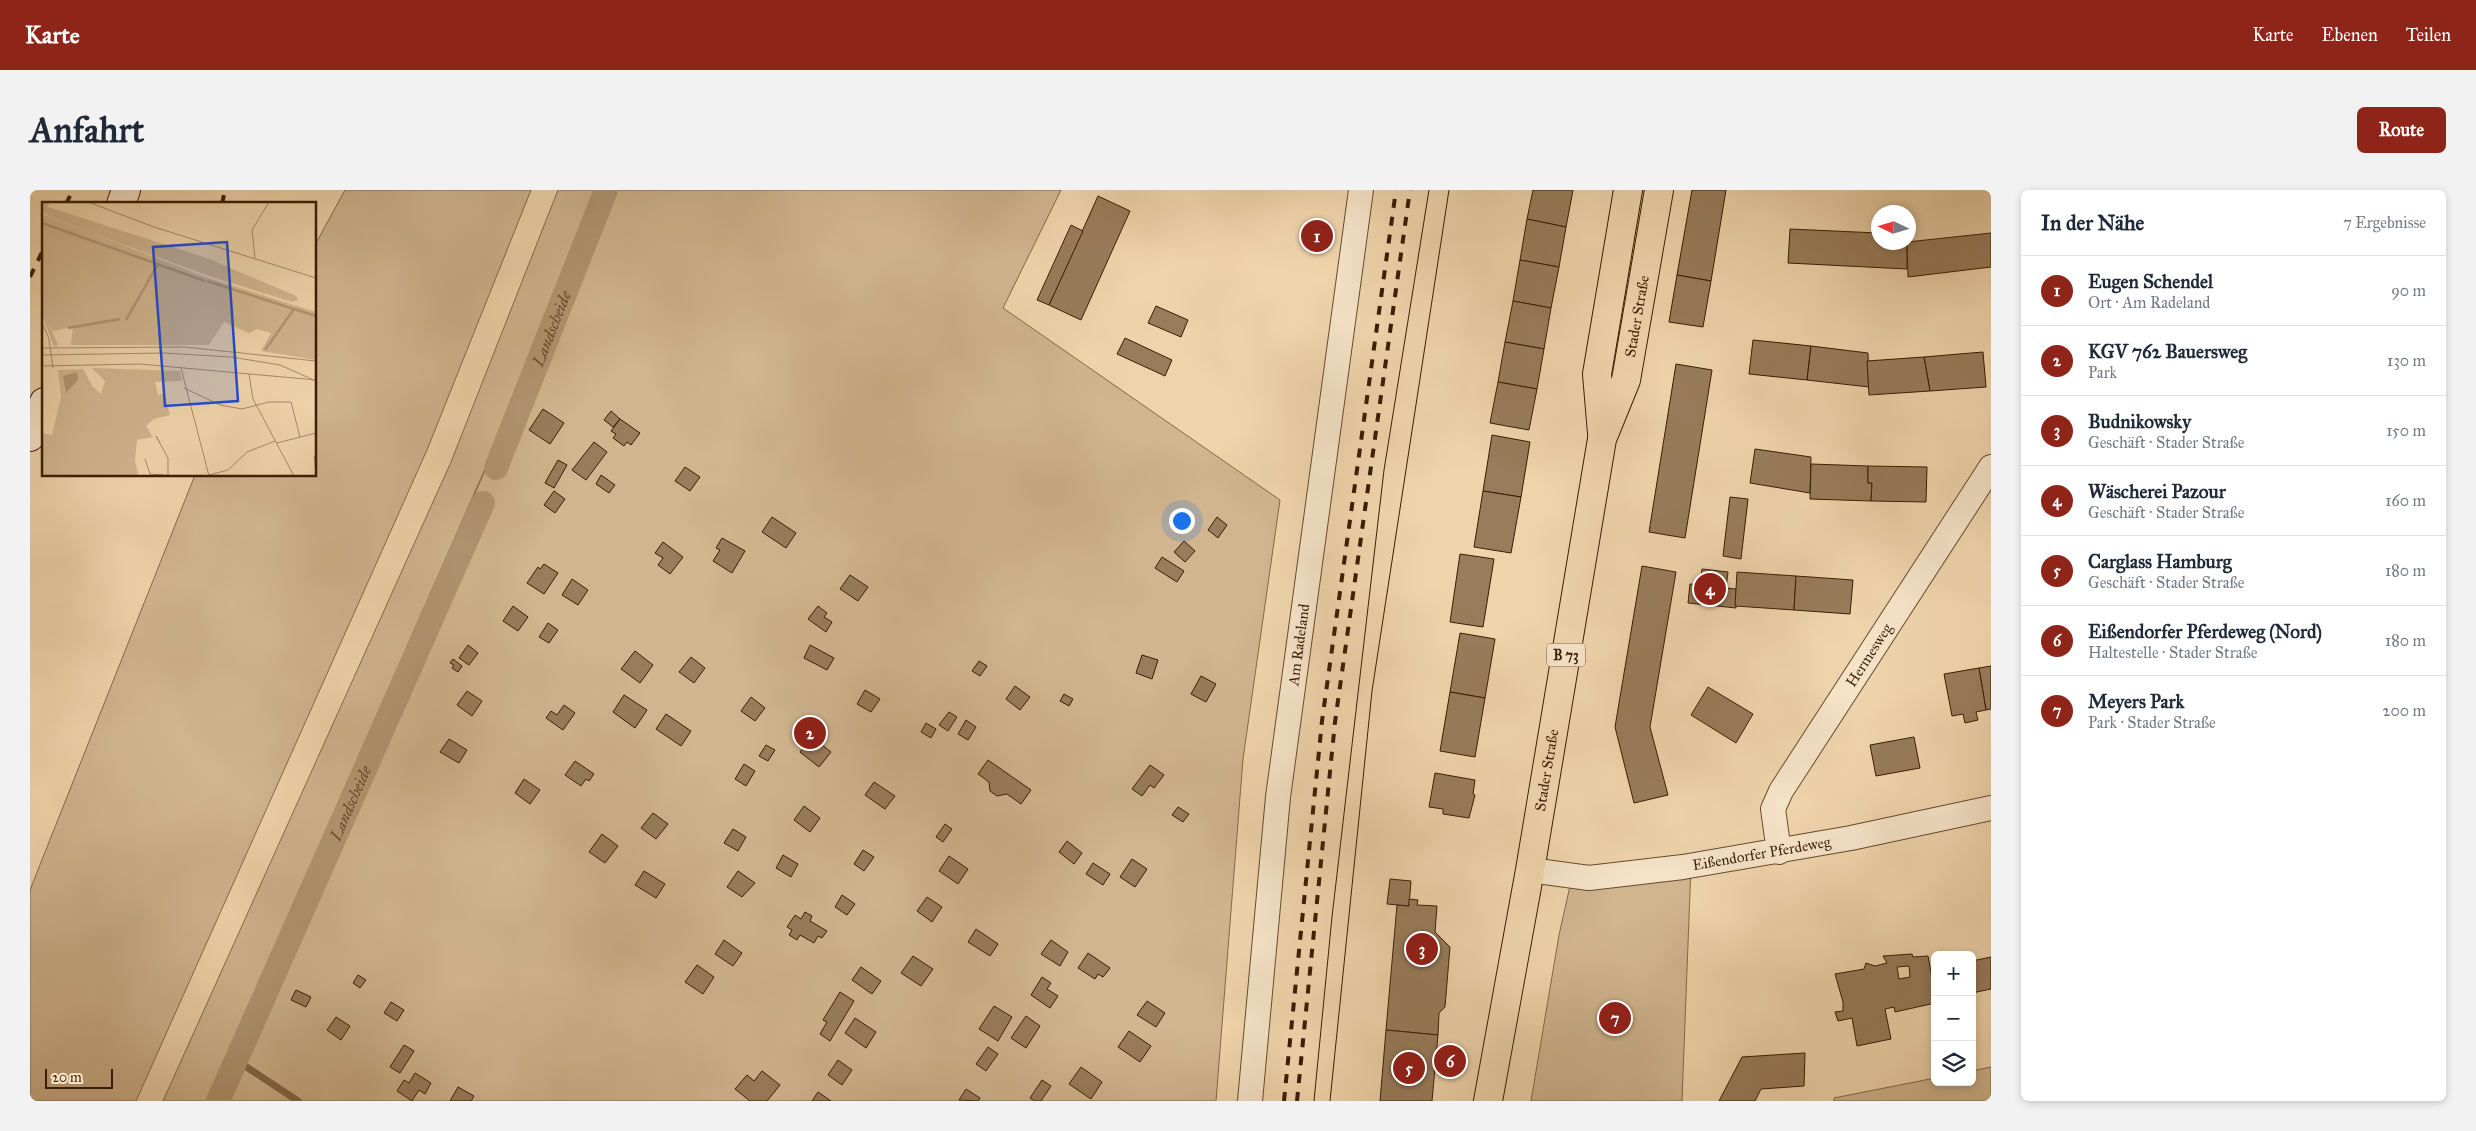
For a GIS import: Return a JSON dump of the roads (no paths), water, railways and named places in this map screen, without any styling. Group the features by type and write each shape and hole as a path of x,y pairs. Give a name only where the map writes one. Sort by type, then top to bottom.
{"main road":[{"path":"122,202 126,190"},
{"name":"Stader Straße","path":"1602,439 1597,374 1628,190"},
{"name":"Stader Straße","path":"1488,1101 1530,870 1602,439 1626,380 1659,190"},
{"path":"30,437 42,407"}],"street":[{"name":"Am Radeland","path":"1250,1101 1278,797 1361,190"},
{"name":"Hermesweg","path":"1779,852 1773,809 1781,791 1991,467"},
{"name":"Eißendorfer Pferdeweg","path":"1530,870 1589,878 1682,867 1779,852 1991,808"}],"waterway":[{"name":"Landscheide","path":"496,468 606,190"},
{"name":"Landscheide","path":"218,1101 483,503"},
{"path":"236,1060 298,1101"}],"tram line":[{"path":"1314,1101 1332,917 1384,470 1429,190"},
{"path":"1330,1101 1372,691 1449,190"}],"railway":[{"path":"67,202 73,190"},
{"path":"222,202 225,190"},
{"path":"1284,1101 1322,721 1396,190"},
{"path":"1297,1101 1335,722 1410,190"},
{"path":"30,277 42,252"}],"place":[{"name":"Eugen Schendel","path":"1317,236"},
{"name":"Wäscherei Pazour","path":"1710,589"},
{"name":"KGV 762 Bauersweg","path":"810,733"},
{"name":"Budnikowsky","path":"1422,949"},
{"name":"Meyers Park","path":"1615,1018"},
{"name":"Eißendorfer Pferdeweg (Nord)","path":"1450,1061"},
{"name":"Carglass Hamburg","path":"1409,1068"}]}
